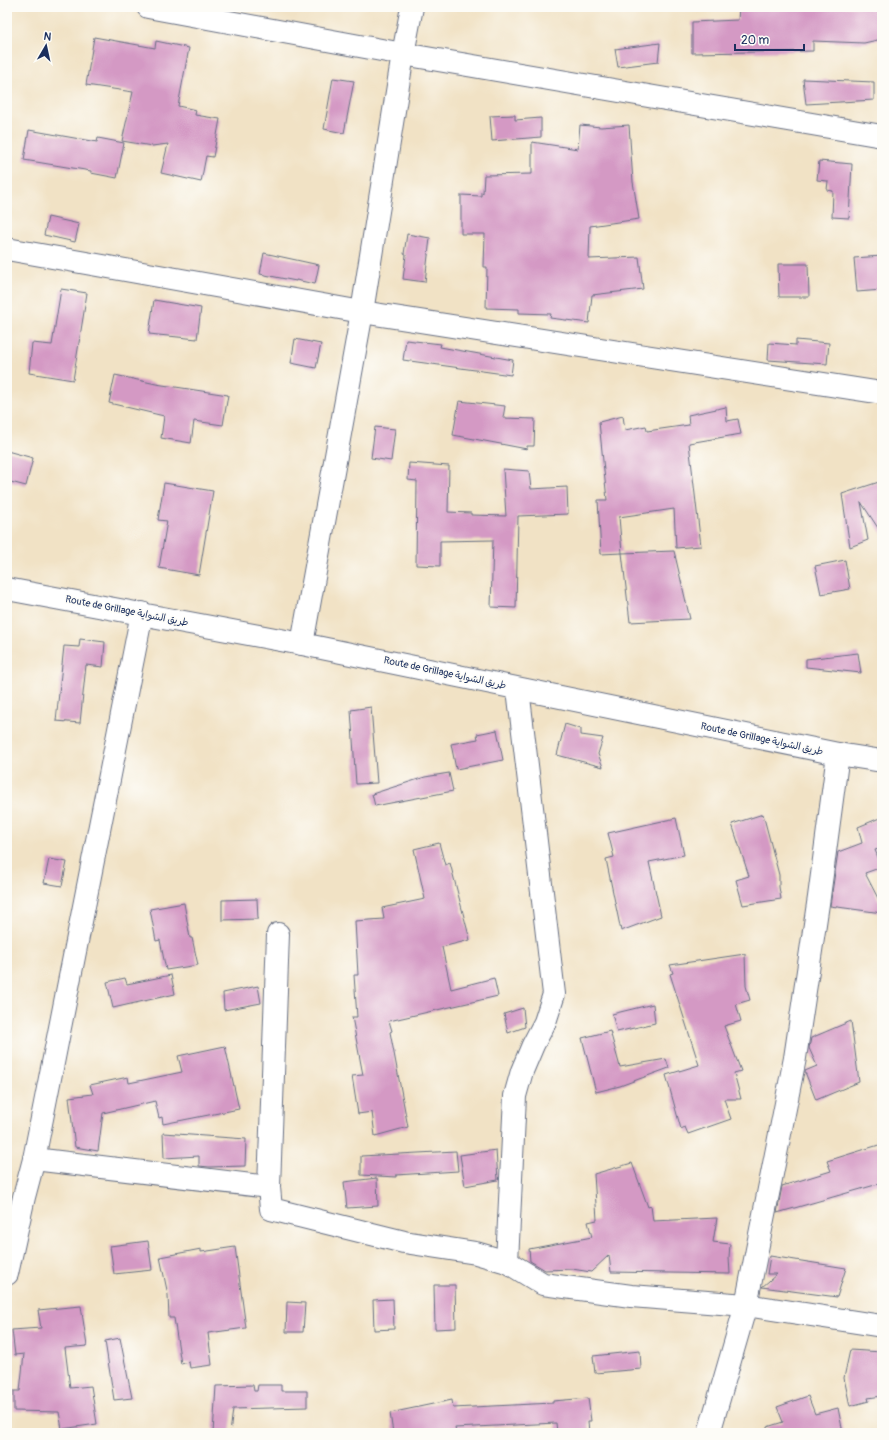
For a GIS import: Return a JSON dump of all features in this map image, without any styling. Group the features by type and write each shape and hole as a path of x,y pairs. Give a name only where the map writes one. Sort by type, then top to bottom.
{"street":[{"path":"148,7 403,54 882,136"},
{"path":"302,644 362,312 403,54 412,7"},
{"path":"7,249 362,312 882,393"},
{"name":"Route de Grillage طريق الشواية","path":"7,589 302,644 882,762"},
{"path":"7,1274 34,1159 142,613"},
{"path":"506,1262 515,1096 522,1071 545,1022 554,994 518,688"},
{"path":"709,1433 746,1305 795,1058 819,897 838,754"},
{"path":"278,934 269,1187 271,1209 404,1242 476,1253 506,1262 543,1284 631,1296 746,1305 882,1326"},
{"path":"34,1159 269,1187"}],"building":[{"path":"739,7 879,7 878,13 882,13 882,39 864,43 813,41 813,51 692,53 692,22 738,20"},
{"path":"94,37 155,48 156,41 189,48 178,106 196,110 195,115 220,119 213,157 206,156 201,182 161,173 168,144 152,146 122,141 133,92 86,85"},
{"path":"660,43 658,62 618,67 615,49"},
{"path":"333,78 354,81 344,133 324,129"},
{"path":"803,79 874,82 874,100 806,104"},
{"path":"515,115 515,120 541,118 541,137 492,141 490,116"},
{"path":"580,125 601,127 629,125 633,182 639,219 590,226 589,259 639,257 643,289 592,295 589,323 550,318 551,314 519,313 519,309 486,308 487,267 484,267 485,234 461,234 461,195 481,196 481,192 483,193 484,175 532,174 532,142 578,149"},
{"path":"29,130 97,142 98,138 124,143 117,178 91,173 91,171 24,160"},
{"path":"819,161 852,164 849,218 832,217 833,191 827,190 828,181 817,180"},
{"path":"48,217 79,224 75,242 44,235"},
{"path":"407,234 430,238 425,282 403,279 406,255 404,254"},
{"path":"264,253 319,265 315,284 260,274"},
{"path":"882,256 882,290 857,292 854,258"},
{"path":"778,264 808,264 809,297 779,297"},
{"path":"61,289 87,293 73,380 29,373 32,343 52,345"},
{"path":"154,300 201,308 197,339 149,334"},
{"path":"295,339 321,344 316,368 291,363"},
{"path":"406,340 441,344 440,347 513,360 511,375 403,360"},
{"path":"796,340 829,343 827,364 768,360 769,343 796,345"},
{"path":"115,375 156,384 228,395 223,425 194,421 191,443 161,438 164,416 109,403"},
{"path":"459,401 505,406 503,418 535,419 534,446 527,446 527,449 453,435"},
{"path":"726,407 727,421 738,419 741,434 689,443 701,546 676,548 674,509 619,517 622,553 601,554 598,500 607,500 599,422 623,416 625,430 646,426 647,431 689,425 688,415"},
{"path":"375,427 395,429 391,461 371,458"},
{"path":"7,451 33,458 26,486 7,481"},
{"path":"409,463 449,466 448,512 471,513 471,515 506,516 503,469 529,471 531,489 567,487 568,514 518,516 516,608 491,607 493,540 440,541 440,566 416,565 417,481 408,480"},
{"path":"882,481 882,534 861,502 868,540 850,547 842,494"},
{"path":"164,483 213,491 199,575 159,568 167,521 158,520"},
{"path":"674,551 690,619 630,622 622,553"},
{"path":"845,560 850,589 821,594 815,566"},
{"path":"80,639 105,642 103,667 86,665 80,723 56,721 64,646 79,647"},
{"path":"858,653 861,673 806,667 806,659"},
{"path":"371,707 377,783 356,784 351,710"},
{"path":"565,724 581,729 581,735 603,738 598,754 603,767 557,755"},
{"path":"497,730 503,760 456,769 451,744 478,739 477,734"},
{"path":"449,773 453,791 375,806 372,794 425,777"},
{"path":"763,814 779,875 781,899 743,905 736,880 749,876 732,824"},
{"path":"882,817 882,848 875,850 882,867 865,873 882,906 882,913 830,906 838,852 862,843 858,827"},
{"path":"676,818 684,855 649,862 661,916 621,931 606,859 614,857 608,833"},
{"path":"439,843 445,865 450,863 470,940 442,947 451,989 494,978 498,996 389,1021 408,1127 375,1136 372,1112 358,1114 352,1076 363,1075 352,1017 357,1017 354,975 358,975 355,921 384,919 382,908 425,899 414,849"},
{"path":"49,859 67,862 62,886 44,883"},
{"path":"257,899 258,919 222,920 222,900"},
{"path":"184,903 190,938 192,938 198,965 166,970 160,940 156,941 150,909"},
{"path":"745,954 746,986 750,1000 736,1004 741,1021 724,1026 741,1071 734,1073 741,1099 724,1099 731,1119 688,1134 685,1127 681,1129 666,1075 699,1065 670,974 673,973 670,965"},
{"path":"171,975 175,994 113,1008 107,982 125,978 127,984"},
{"path":"258,986 261,1003 224,1010 223,993"},
{"path":"653,1004 655,1023 617,1032 612,1014"},
{"path":"523,1008 525,1027 508,1033 504,1014"},
{"path":"851,1021 859,1082 816,1100 805,1072 817,1066 809,1048 811,1038"},
{"path":"610,1031 620,1067 666,1059 669,1068 620,1086 596,1092 582,1038"},
{"path":"225,1046 239,1109 163,1124 162,1117 159,1118 155,1101 103,1113 98,1151 75,1147 69,1097 93,1094 90,1085 128,1077 129,1083 182,1072 178,1056"},
{"path":"163,1133 246,1139 245,1166 199,1166 199,1156 164,1158"},
{"path":"882,1144 882,1183 777,1213 782,1186 831,1171 827,1161"},
{"path":"496,1150 498,1180 465,1186 460,1155"},
{"path":"456,1151 458,1171 396,1175 396,1177 361,1175 361,1156"},
{"path":"632,1163 648,1207 651,1206 653,1221 717,1218 713,1242 730,1244 730,1274 611,1272 609,1255 591,1272 572,1269 545,1270 530,1261 529,1249 592,1237 588,1222 597,1220 594,1174"},
{"path":"377,1178 378,1206 347,1208 344,1182"},
{"path":"148,1241 152,1270 114,1274 110,1246"},
{"path":"235,1247 246,1328 208,1333 212,1365 190,1368 189,1362 181,1364 174,1318 169,1318 168,1295 160,1257 201,1249 201,1252"},
{"path":"770,1256 846,1268 837,1297 762,1287 777,1274 767,1274"},
{"path":"434,1285 455,1285 456,1328 435,1329"},
{"path":"393,1299 394,1329 374,1330 373,1300"},
{"path":"287,1302 305,1303 303,1332 286,1332"},
{"path":"81,1306 87,1346 65,1348 70,1388 91,1386 97,1424 62,1429 59,1412 14,1411 14,1391 20,1391 24,1354 15,1355 12,1330 41,1328 38,1310"},
{"path":"120,1338 132,1398 114,1400 105,1341"},
{"path":"850,1350 882,1352 882,1396 868,1398 869,1401 850,1406 844,1378"},
{"path":"640,1351 641,1369 595,1373 593,1356"},
{"path":"253,1385 254,1391 257,1391 258,1385 281,1385 281,1391 307,1391 307,1407 233,1409 230,1433 213,1433 216,1386"},
{"path":"808,1396 815,1414 838,1408 843,1433 767,1433 767,1427 783,1422 777,1407"},
{"path":"588,1398 591,1421 588,1421 589,1433 557,1433 556,1423 455,1428 456,1433 393,1433 390,1413 452,1400 453,1408 553,1403 553,1401"}]}
